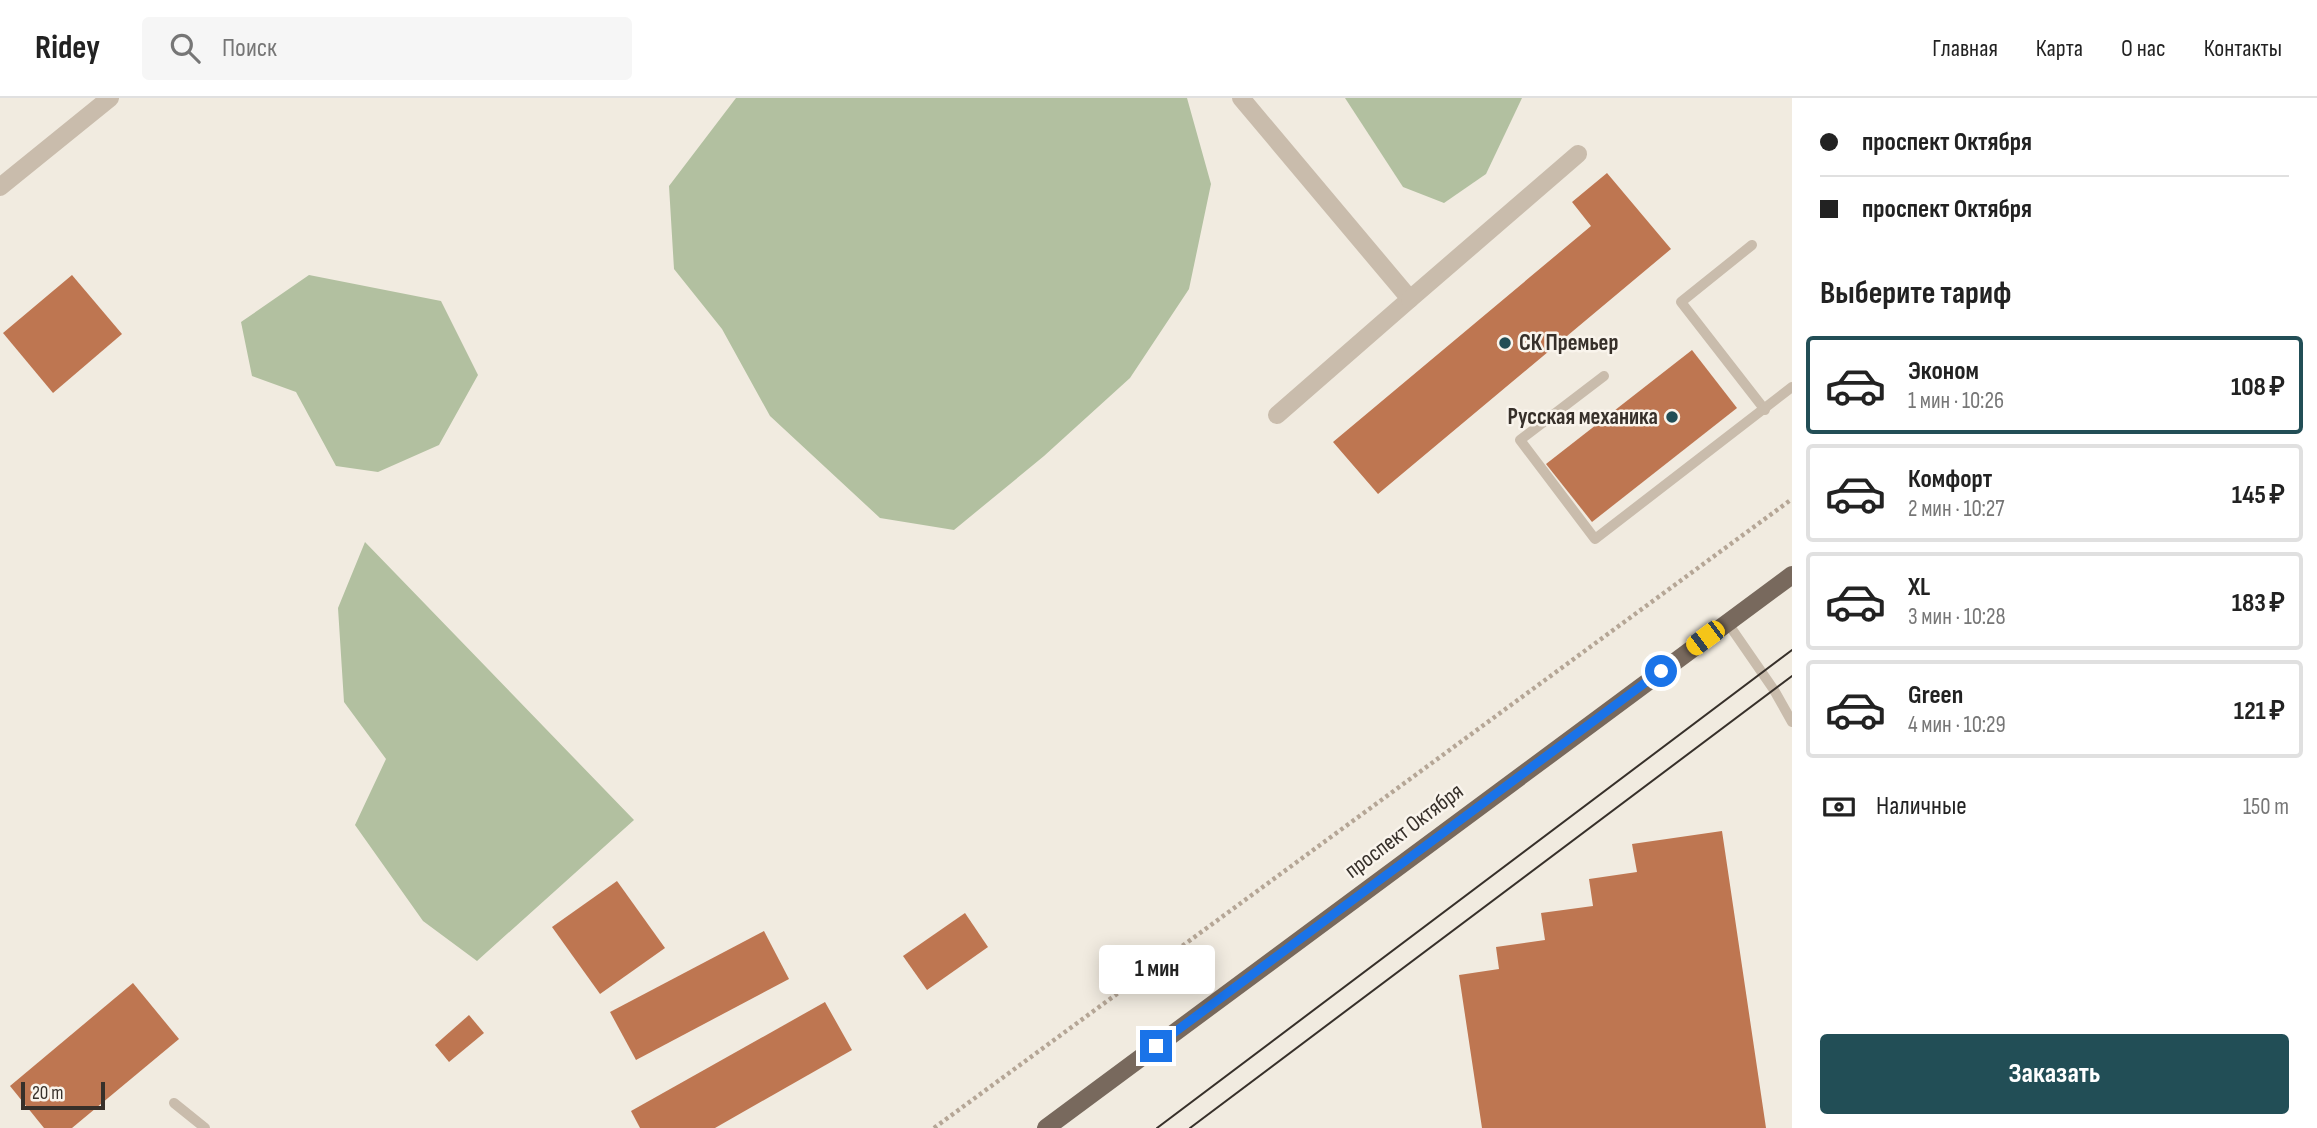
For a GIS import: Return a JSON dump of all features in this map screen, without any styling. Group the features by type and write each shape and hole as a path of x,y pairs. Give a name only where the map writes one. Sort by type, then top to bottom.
{"main road":[{"name":"проспект Октября","path":"1046,1128 1792,575"}],"street":[{"path":"0,187 110,98"},
{"path":"1241,98 1410,299"},
{"path":"1277,415 1578,154"}],"lane":[{"path":"1752,245 1681,302 1765,410"},
{"path":"1604,376 1520,440 1595,540 1792,387"},
{"path":"1727,622 1774,690 1792,722"},
{"path":"174,1103 205,1128"}],"path":[{"path":"934,1128 1792,499"}],"green space":[{"path":"736,98 1187,98 1211,184 1189,289 1130,378 1044,456 954,530 880,518 770,416 722,329 674,269 669,186"},
{"path":"1345,98 1522,98 1486,174 1444,203 1403,187"},
{"path":"309,275 441,301 478,375 439,445 378,472 336,466 296,392 252,376 241,322"},
{"path":"365,542 634,820 477,961 423,921 355,825 386,759 344,702 338,608"}],"building":[{"name":"СК Премьер","path":"1607,173 1671,249 1378,494 1333,442 1591,226 1572,202"},
{"path":"72,275 122,334 53,393 3,333"},
{"path":"1692,350 1737,408 1592,522 1546,464"},
{"path":"1722,831 1766,1128 1482,1128 1459,975 1499,969 1496,947 1545,940 1541,913 1593,906 1589,879 1637,872 1632,844"},
{"path":"617,881 665,948 600,994 552,927"},
{"path":"965,913 988,947 927,990 903,956"},
{"path":"764,931 789,979 636,1060 610,1012"},
{"path":"133,983 179,1039 72,1128 44,1128 10,1086"},
{"path":"825,1002 852,1050 715,1128 640,1128 631,1111"},
{"path":"469,1015 484,1033 449,1062 435,1045"}],"tram line":[{"path":"1157,1128 1792,650"},
{"path":"1190,1128 1792,676"}],"place":[{"name":"СК Премьер","path":"1505,343"},
{"name":"Русская механика","path":"1672,417"}],"route":[{"path":"1156,1046 1661,671"}]}
